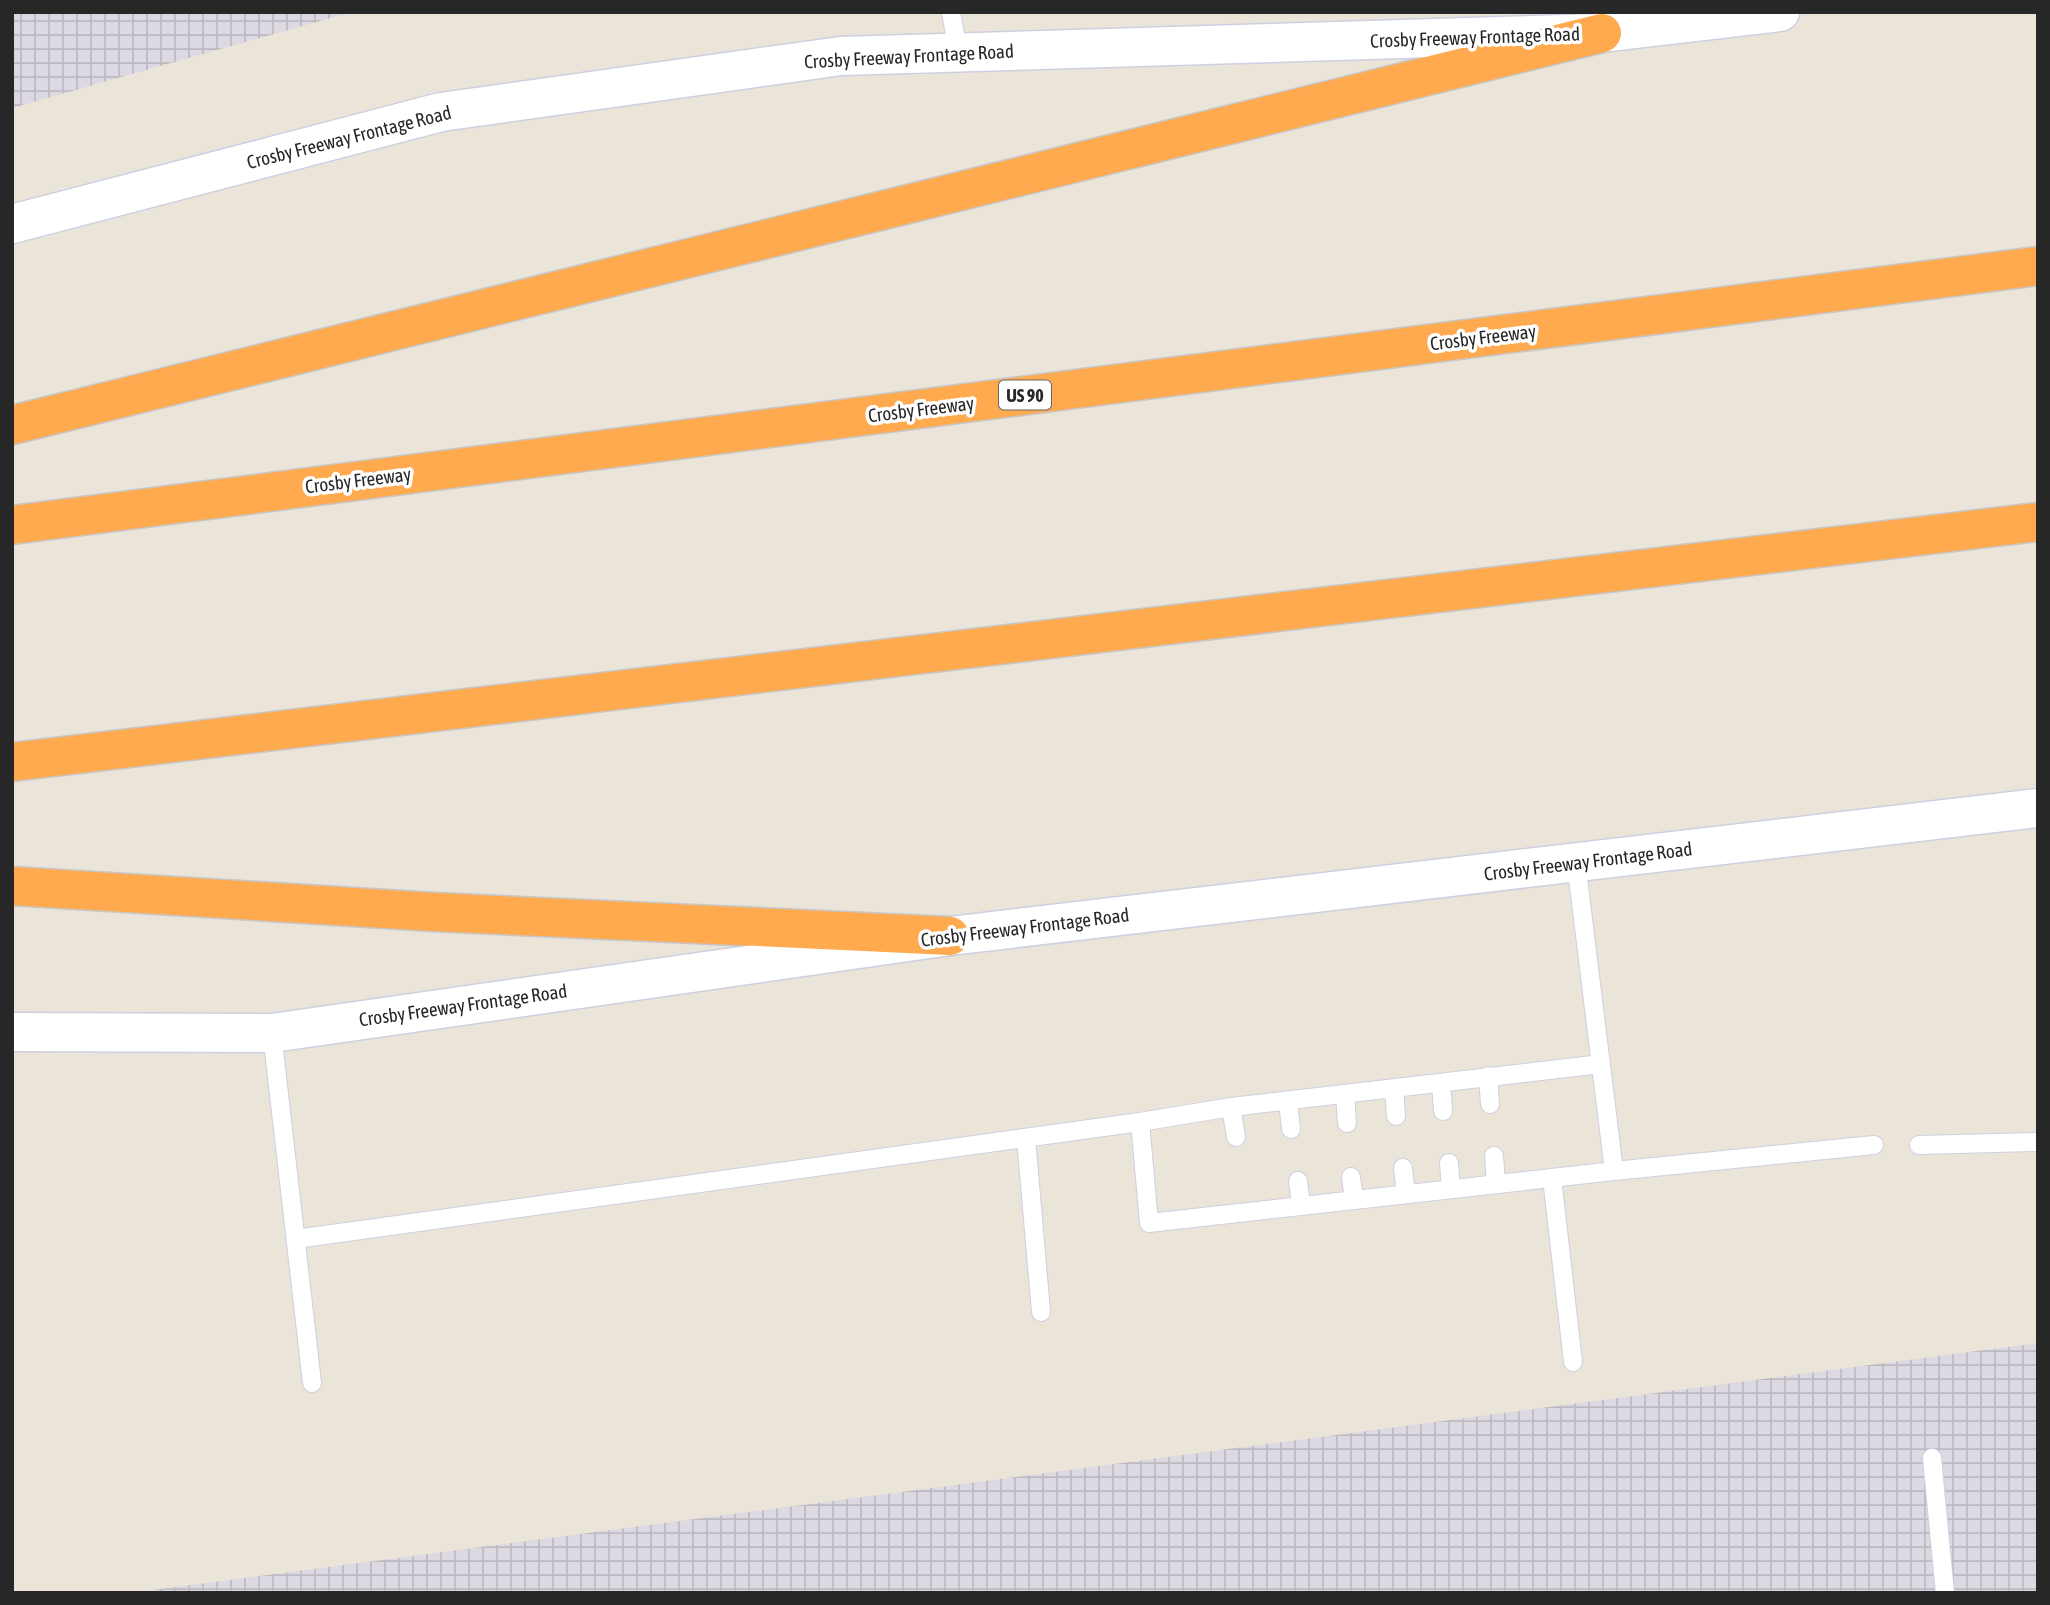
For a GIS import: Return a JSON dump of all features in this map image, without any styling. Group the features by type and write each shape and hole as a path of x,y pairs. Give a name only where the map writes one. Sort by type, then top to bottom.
{"highway":[{"path":"12,425 1602,33"},
{"name":"Crosby Freeway","path":"12,525 2038,266"},
{"path":"12,762 2038,522"},
{"path":"12,886 434,912 950,936"}],"main road":[{"name":"Crosby Freeway Frontage Road","path":"12,224 442,111 841,56 1602,33 1780,12"},
{"name":"Crosby Freeway Frontage Road","path":"12,1032 272,1033 950,936 2038,808"}],"lane":[{"path":"951,12 958,52"},
{"path":"1576,862 1614,1171"},
{"path":"272,1033 312,1383"},
{"path":"296,1239 1140,1122 1231,1107 1601,1064"},
{"path":"1488,1076 1490,1104"},
{"path":"1441,1083 1443,1111"},
{"path":"1394,1088 1396,1116"},
{"path":"1345,1094 1347,1123"},
{"path":"1287,1101 1291,1129"},
{"path":"1231,1107 1236,1137"},
{"path":"1140,1122 1149,1223 1874,1145"},
{"path":"1026,1138 1041,1312"},
{"path":"1919,1145 2038,1142"},
{"path":"1494,1156 1496,1184"},
{"path":"1449,1163 1451,1189"},
{"path":"1402,1168 1406,1194"},
{"path":"1351,1177 1354,1199"},
{"path":"1552,1178 1573,1362"},
{"path":"1298,1181 1301,1205"},
{"path":"1245,1192 1248,1211"},
{"path":"1932,1458 1945,1593"}],"shaded area":[{"path":"12,12 352,12 12,108"},
{"path":"2038,1343 2038,1593 130,1593"}]}
